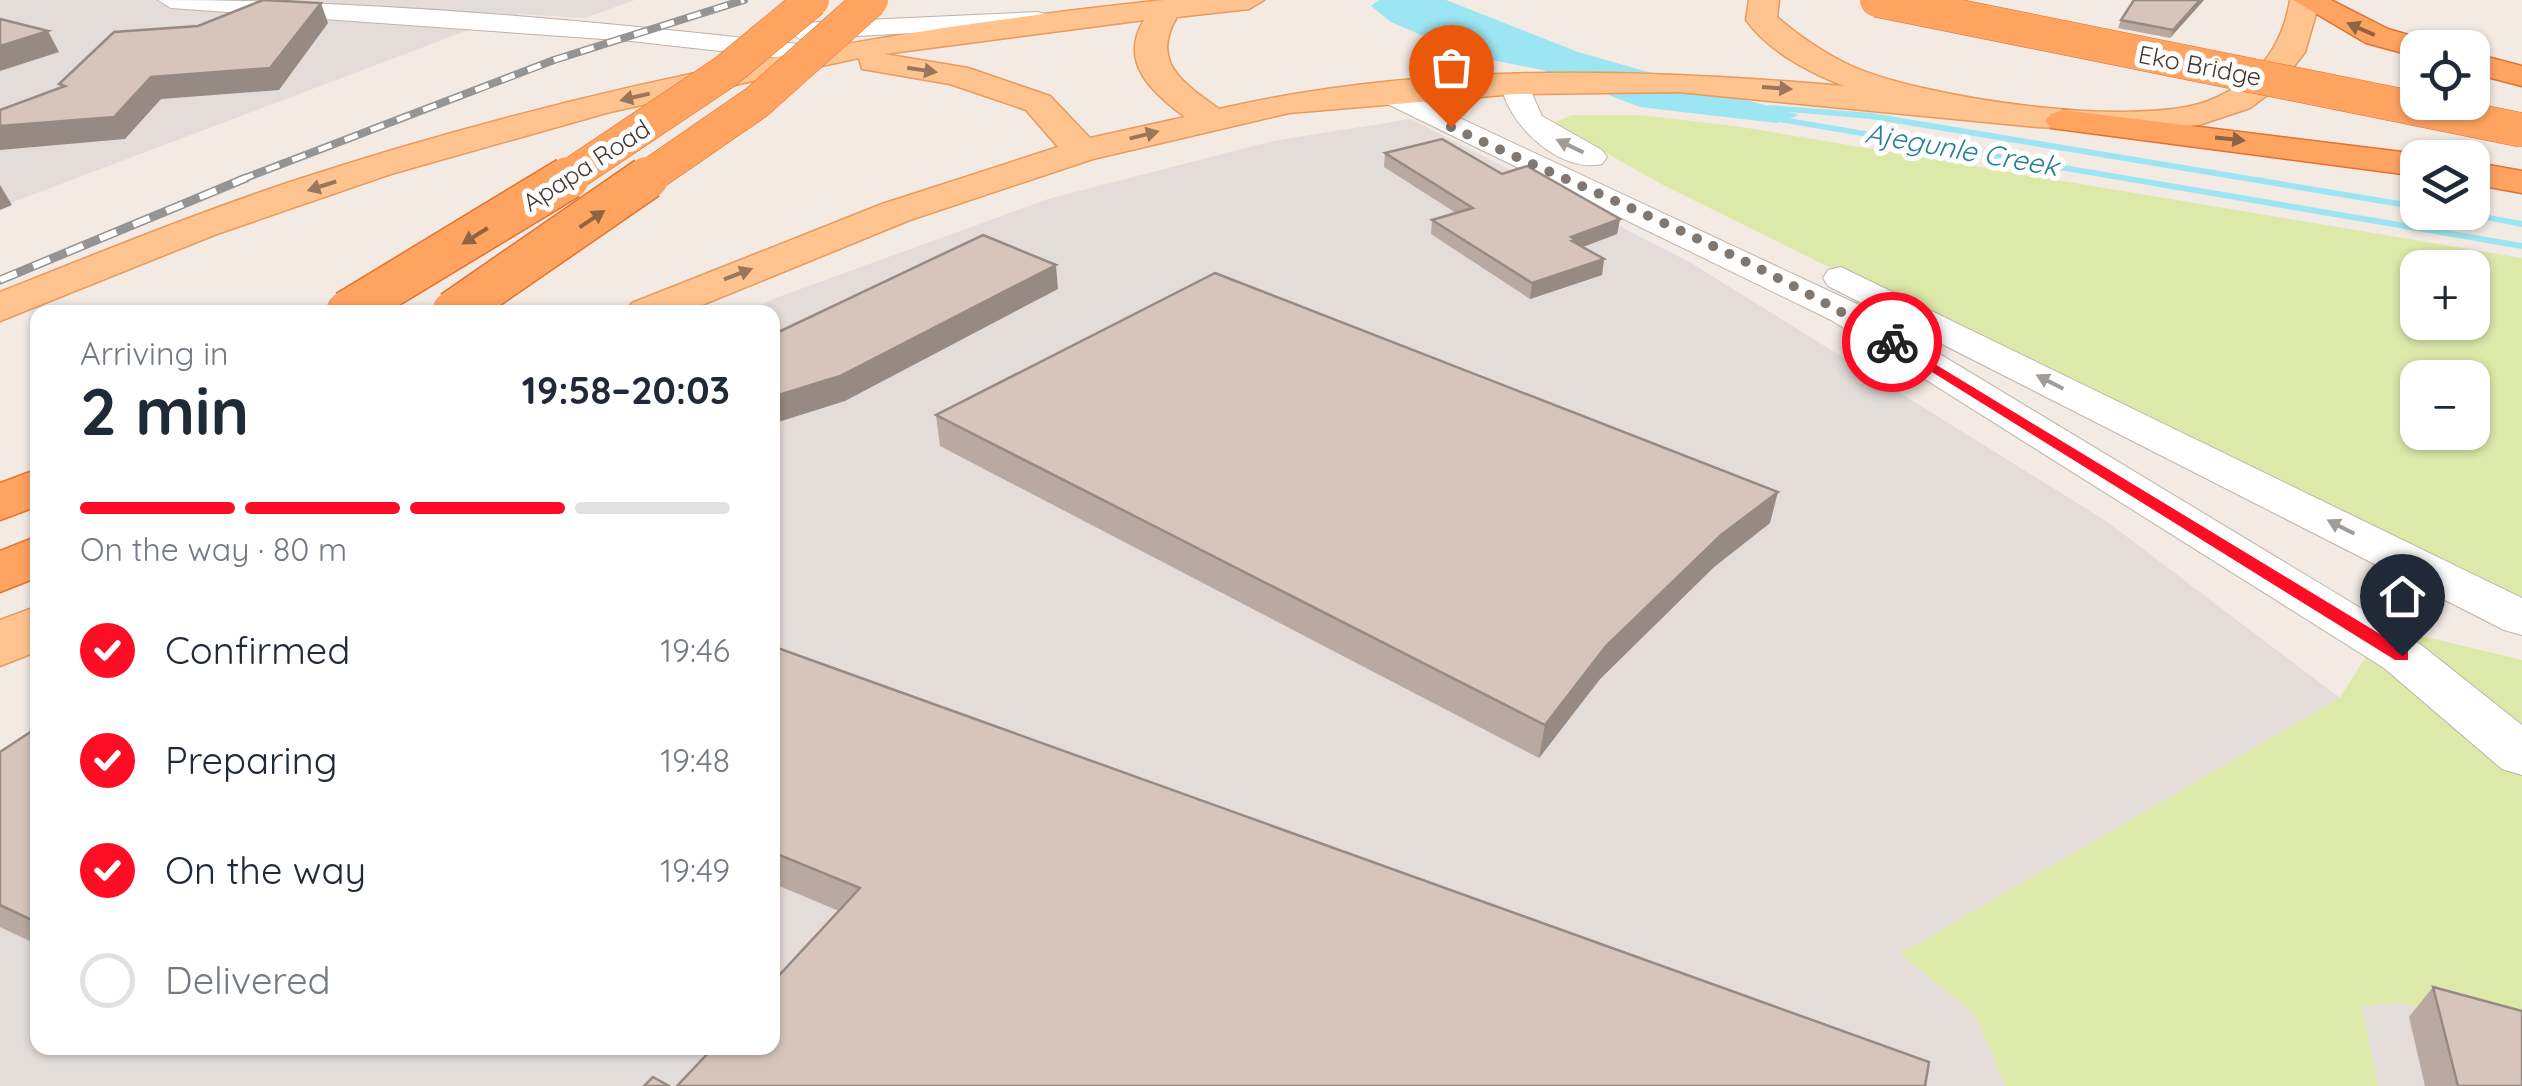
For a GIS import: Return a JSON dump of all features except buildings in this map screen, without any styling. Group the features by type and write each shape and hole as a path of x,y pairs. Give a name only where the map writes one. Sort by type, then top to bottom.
{"highway":[{"name":"Apapa Road","path":"359,305 616,149 726,72 812,0"},
{"name":"Apapa Road","path":"463,305 756,102 871,0"},
{"name":"Eko Bridge","path":"1877,0 2522,130"},
{"name":"Eko Bridge","path":"1952,0 2400,89"},
{"path":"2307,0 2377,36 2400,43"},
{"path":"2490,68 2522,76"},
{"path":"2490,107 2522,114"},
{"path":"2064,120 2400,163"},
{"path":"2490,176 2522,182"},
{"path":"0,504 30,489"},
{"path":"0,574 30,557"}],"main road":[{"path":"0,308 230,216 416,156 628,98 826,55 1056,19 1249,0"},
{"path":"1764,0 1761,20 1782,42 1815,62 1868,83 1958,106"},
{"path":"665,305 896,212 1082,150 1289,102 1515,84 1680,82 1958,106 2064,120 2164,118 2219,109 2258,88 2283,65 2307,0"},
{"path":"1166,9 1148,33 1147,58 1160,80 1210,118"},
{"path":"826,55 956,75 1000,87 1038,102 1082,150"},
{"path":"0,646 30,629"}],"street":[{"path":"171,0 631,33 826,55"},
{"path":"631,33 776,32 1056,19"},
{"path":"1515,84 1517,104 1533,128 2522,618"},
{"path":"1385,92 1451,127 1667,225 1844,312 2402,656 2512,750"},
{"path":"1667,225 1709,212"}],"shaded area":[{"path":"0,0 635,0 585,18 518,14 0,207"},
{"path":"1411,119 1691,263 2106,521 2340,698 1901,954 1974,1013 2006,1086 0,1086 0,751 30,732 30,1055 780,1055 780,305 761,305 1048,199 1273,141"},
{"path":"2349,969 2522,1018 2522,1086 2357,1086"}],"green space":[{"path":"1572,115 1639,115 1735,126 2474,250 2400,250 2400,340 2490,340 2490,253 2522,258 2522,609 1663,185 1553,123"},
{"path":"2384,627 2522,660 2522,1036 2397,1002 2362,1007 2378,1086 2006,1086 1974,1013 1900,954 2340,698"}],"water":[{"path":"1379,0 1446,0 1578,52 1799,115 1777,123 1640,107 1543,70 1471,56 1391,22 1371,6"}],"waterway":[{"path":"1770,108 1871,116 2400,204"},
{"name":"Ajegunle Creek","path":"1765,117 2522,246"},
{"path":"2490,219 2522,224"}],"railway":[{"path":"240,180 554,60 744,0"},
{"path":"0,280 246,178"}],"way so far":[{"path":"1451,127 1667,225 1844,312 1892,342"}],"route":[{"path":"1892,342 2402,656"}]}
